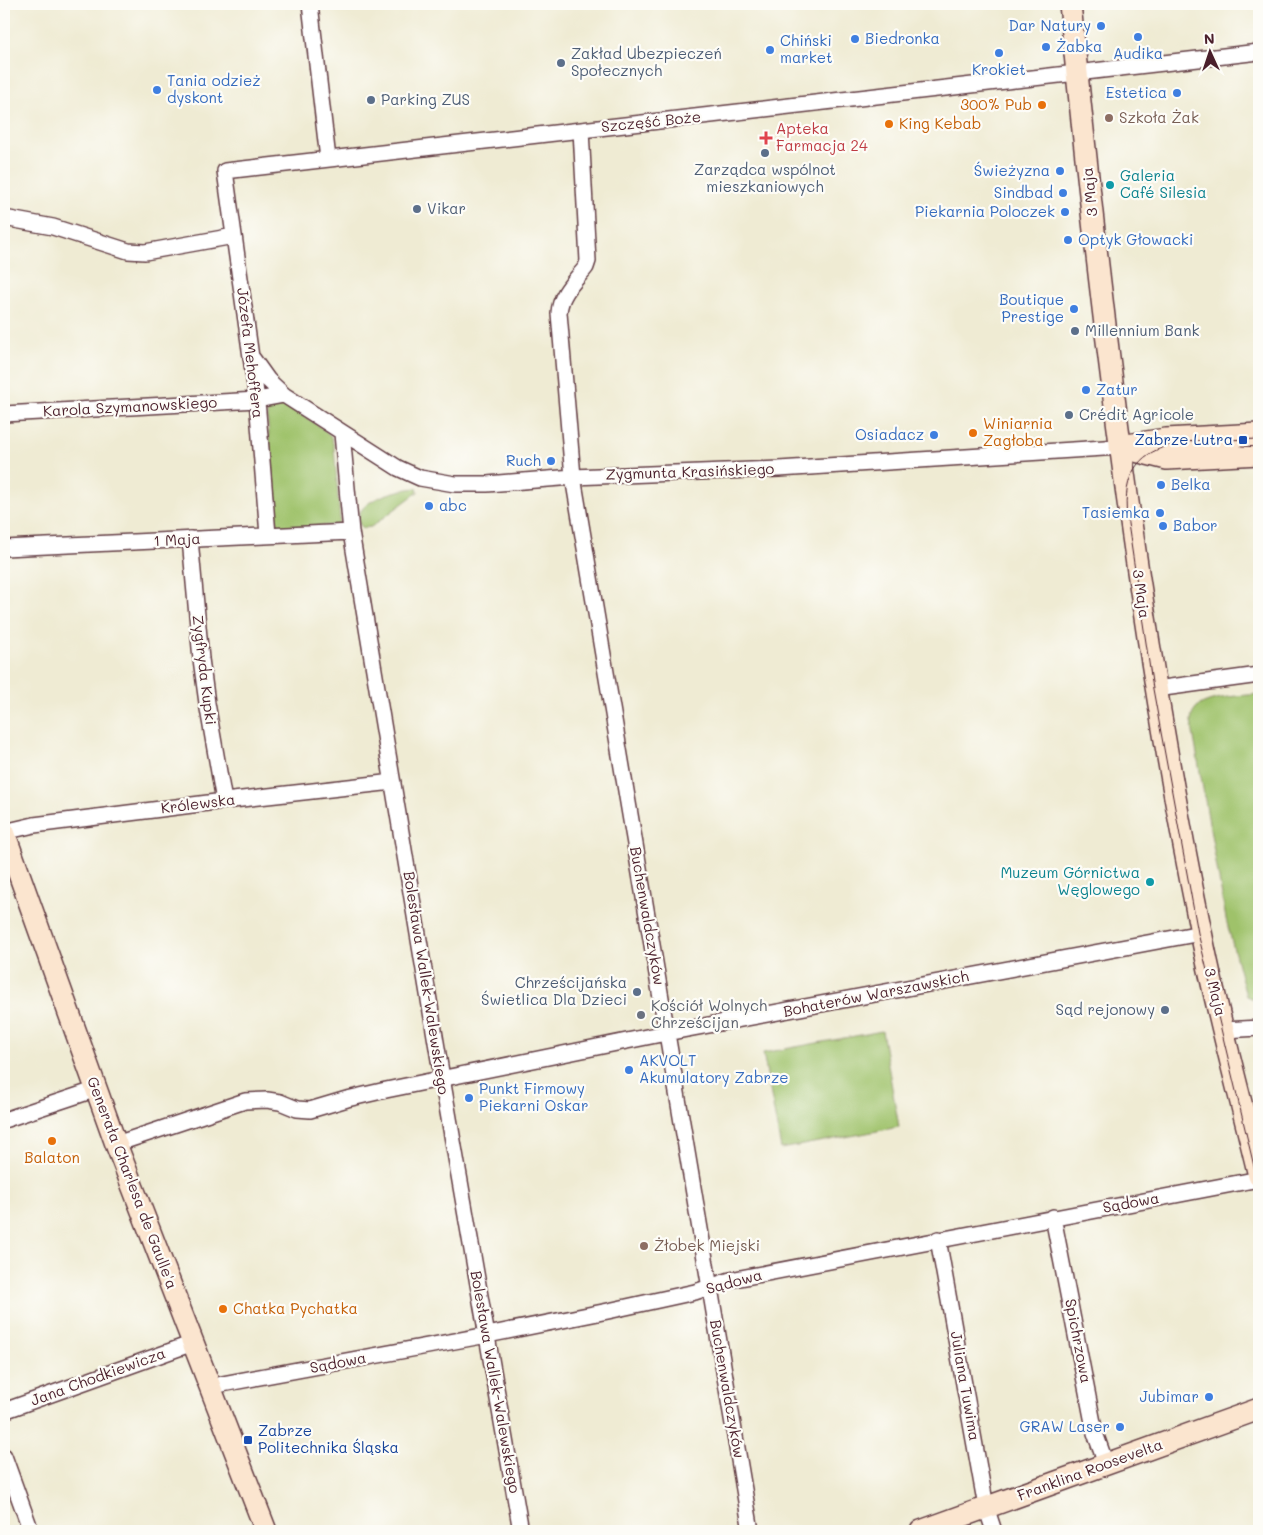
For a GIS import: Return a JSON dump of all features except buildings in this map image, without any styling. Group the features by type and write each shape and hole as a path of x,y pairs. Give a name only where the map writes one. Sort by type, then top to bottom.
{"street":[{"path":"310,4 328,159"},
{"name":"3 Maja","path":"1070,4 1099,278 1120,447 1156,689 1201,933 1259,1177"},
{"name":"Szczęść Boże","path":"225,171 1259,52"},
{"name":"Buchenwaldczyków","path":"582,130 588,261 586,267 562,297 559,313 573,477 751,1531"},
{"name":"Józefa Mehoffera","path":"225,171 257,400 268,535"},
{"path":"4,218 53,227 136,252 234,236"},
{"name":"Zygmunta Krasińskiego","path":"251,356 268,380 284,395 342,433 398,468 420,478 455,484 487,484 573,477 779,469 1120,447"},
{"path":"257,400 284,395"},
{"name":"Karola Szymanowskiego","path":"4,414 257,400"},
{"name":"Bolesława Wallek-Walewskiego","path":"342,433 351,532 442,1078 521,1531"},
{"path":"1120,447 1166,438 1259,434"},
{"path":"1120,447 1167,459 1259,454"},
{"name":"1 Maja","path":"4,548 351,532"},
{"name":"Zygfryda Kupki","path":"190,539 201,659 224,801"},
{"path":"1156,689 1259,675"},
{"name":"Królewska","path":"4,832 34,825 393,782"},
{"name":"Generała Charlesa de Gaulle'a","path":"4,832 116,1144 266,1531"},
{"name":"Bohaterów Warszawskich","path":"116,1144 245,1102 267,1100 280,1102 303,1111 310,1110 347,1099 442,1078 666,1033 1201,933"},
{"path":"1224,1030 1259,1028"},
{"path":"4,1120 97,1089"},
{"name":"Sądowa","path":"210,1388 222,1384 487,1335 695,1292 730,1280 1259,1177"},
{"name":"Spichrzowa","path":"1053,1217 1096,1433 1106,1464"},
{"name":"Juliana Tuwima","path":"938,1239 986,1507 994,1531"},
{"name":"Jana Chodkiewicza","path":"4,1410 193,1343"},
{"name":"Franklina Roosevelta","path":"921,1531 1259,1409"},
{"path":"4,1456 30,1531"}],"green space":[{"path":"277,404 305,417 330,435 334,447 340,520 338,525 287,528 278,525 267,414 268,408"},
{"path":"417,488 418,492 371,527 363,528 359,524 359,516 363,508 370,502 389,494"},
{"path":"1259,694 1259,1004 1257,1005 1256,999 1246,996 1226,919 1191,721 1197,707 1203,703 1236,696"},
{"path":"882,1031 899,1127 781,1149 763,1053"}],"tram line":[{"path":"1259,439 1212,440 1167,446 1149,454 1135,468 1127,489 1127,517 1153,689 1198,933 1259,1187"},
{"path":"1241,446 1259,447"}],"place":[{"name":"Dar Natury","path":"1101,26"},
{"name":"Audika","path":"1138,37"},
{"name":"Biedronka","path":"855,39"},
{"name":"Żabka","path":"1046,47"},
{"name":"Chiński market","path":"770,50"},
{"name":"Krokiet","path":"999,53"},
{"name":"Zakład Ubezpieczeń Społecznych","path":"561,63"},
{"name":"Tania odzież dyskont","path":"157,90"},
{"name":"Estetica","path":"1177,93"},
{"name":"Parking ZUS","path":"371,100"},
{"name":"300% Pub","path":"1042,105"},
{"name":"Szkoła Żak","path":"1109,118"},
{"name":"King Kebab","path":"889,124"},
{"name":"Apteka Farmacja 24","path":"766,138"},
{"name":"Zarządca wspólnot mieszkaniowych","path":"765,153"},
{"name":"Świeżyzna","path":"1060,171"},
{"name":"Galeria Café Silesia","path":"1110,185"},
{"name":"Sindbad","path":"1063,193"},
{"name":"Vikar","path":"417,209"},
{"name":"Piekarnia Poloczek","path":"1065,212"},
{"name":"Optyk Głowacki","path":"1068,240"},
{"name":"Boutique Prestige","path":"1074,309"},
{"name":"Millennium Bank","path":"1075,331"},
{"name":"Zatur","path":"1086,390"},
{"name":"Crédit Agricole","path":"1069,415"},
{"name":"Winiarnia Zagłoba","path":"973,433"},
{"name":"Osiadacz","path":"934,435"},
{"name":"Zabrze Lutra","path":"1243,440"},
{"name":"Ruch","path":"551,461"},
{"name":"Belka","path":"1161,485"},
{"name":"abc","path":"429,506"},
{"name":"Tasiemka","path":"1160,513"},
{"name":"Babor","path":"1163,526"},
{"name":"Muzeum Górnictwa Węglowego","path":"1150,882"},
{"name":"Chrześcijańska Świetlica Dla Dzieci","path":"637,992"},
{"name":"Sąd rejonowy","path":"1165,1010"},
{"name":"Kościół Wolnych Chrześcijan","path":"641,1015"},
{"name":"AKVOLT Akumulatory Zabrze","path":"629,1070"},
{"name":"Punkt Firmowy Piekarni Oskar","path":"469,1098"},
{"name":"Balaton","path":"52,1141"},
{"name":"Żłobek Miejski","path":"644,1246"},
{"name":"Chatka Pychatka","path":"223,1309"},
{"name":"Jubimar","path":"1209,1397"},
{"name":"GRAW Laser","path":"1120,1427"},
{"name":"Zabrze Politechnika Śląska","path":"248,1440"}]}
